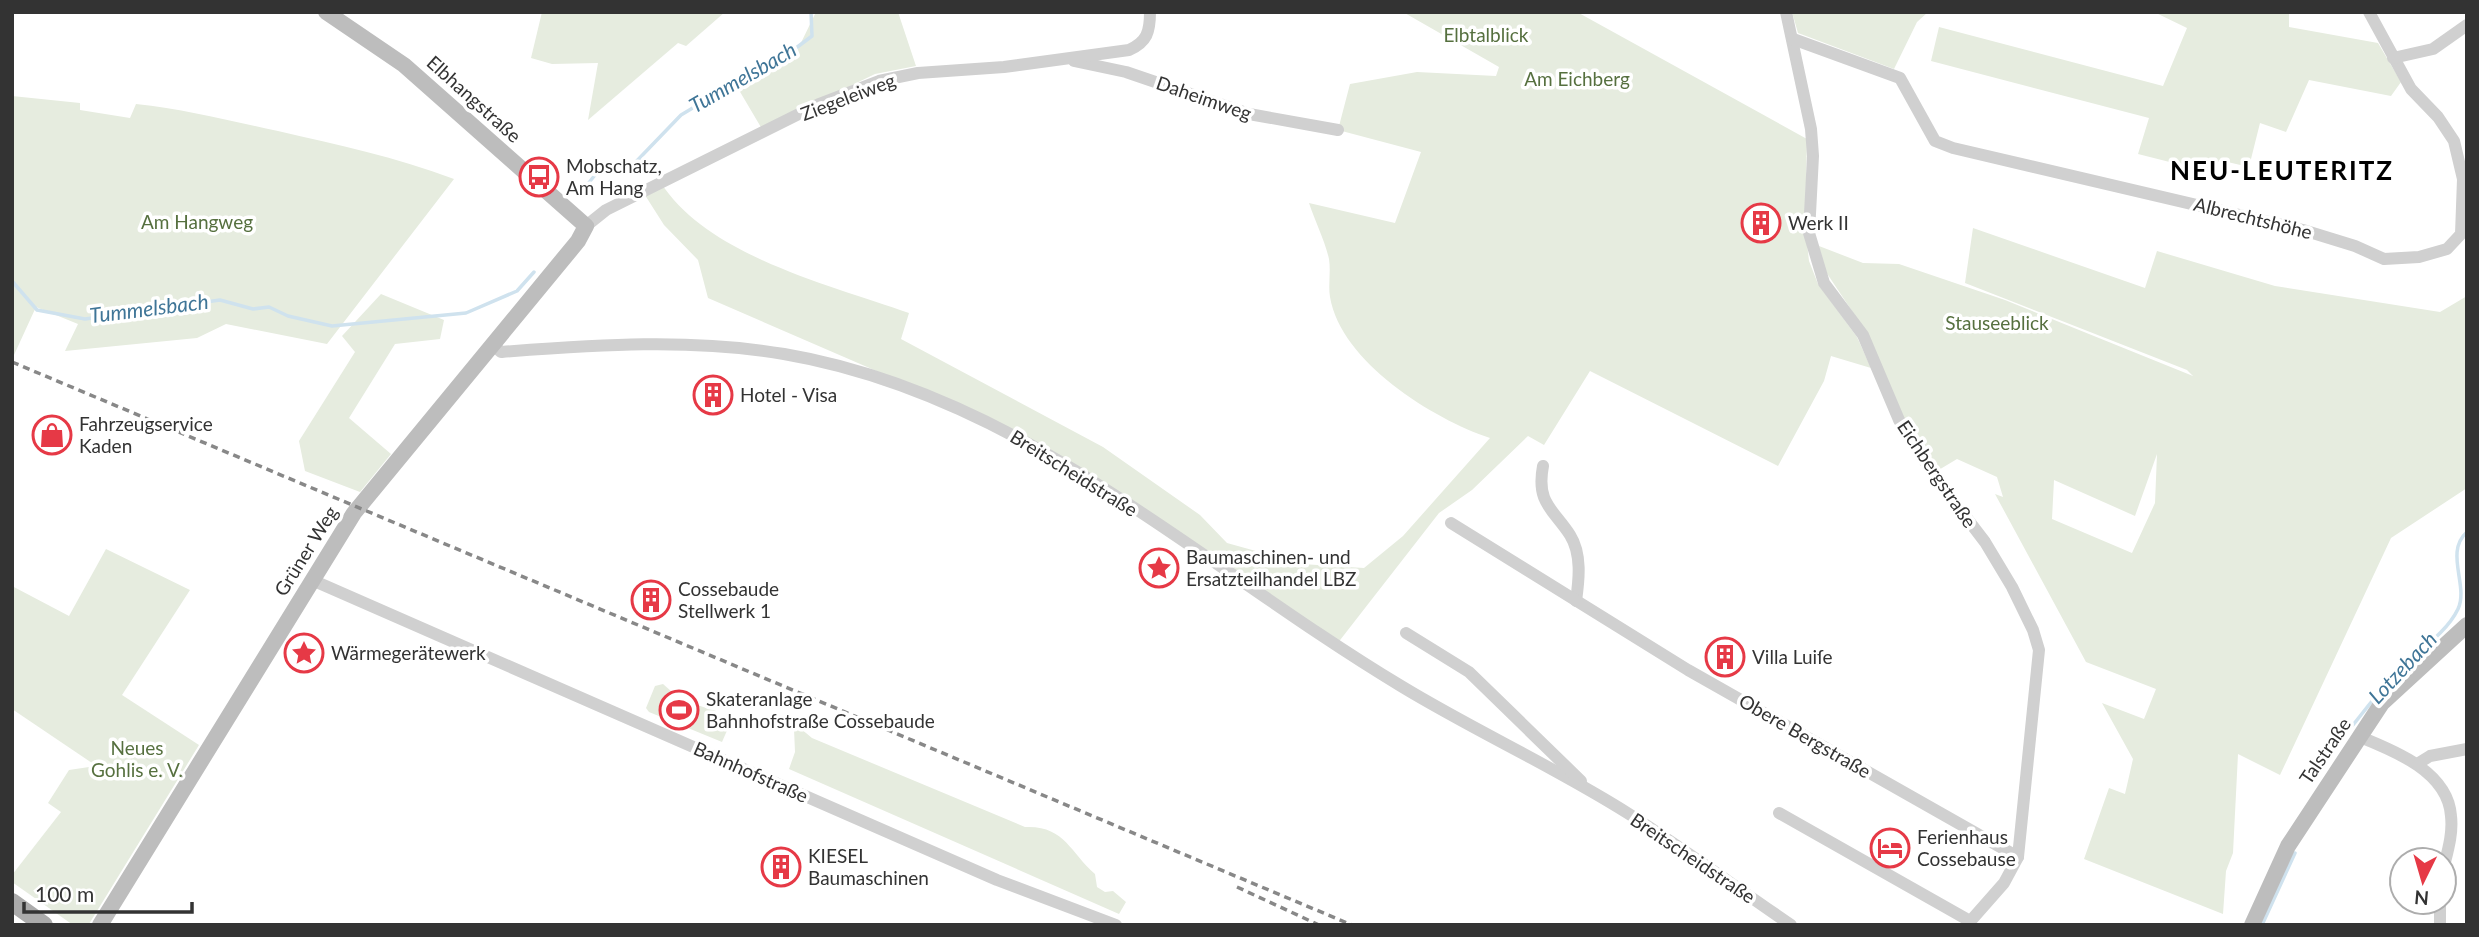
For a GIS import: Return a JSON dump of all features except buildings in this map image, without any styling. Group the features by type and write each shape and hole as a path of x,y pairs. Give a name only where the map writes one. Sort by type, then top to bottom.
{"main road":[{"path":"12,902 44,925"}],"street":[{"name":"Elbhangstraße","path":"326,12 404,65 586,226"},
{"name":"Ziegeleiweg","path":"586,226 606,210 786,121 879,81 918,73 1070,60 1120,52 1143,44 1148,35 1150,12"},
{"name":"Eichbergstraße","path":"1786,12 1813,156 1809,233 1824,283 1863,335 1905,431 1933,474 1985,542 2012,587 2033,630 2039,650 2018,857 2004,883 1968,923"},
{"name":"Albrechtshöhe","path":"1793,39 1900,78 1935,141 1953,148 2303,230 2355,246 2384,259 2419,257 2447,249 2461,234 2463,179 2454,141 2438,117 2411,89 2369,12"},
{"path":"2393,58 2433,49 2467,25"},
{"name":"Daheimweg","path":"1070,60 1126,72 1249,114 1338,130"},
{"name":"Grüner Weg","path":"100,925 354,513 578,241 586,226"},
{"name":"Breitscheidstraße","path":"493,345 501,352 680,343 739,348 837,366 918,389 1005,431 1087,479 1400,685 1594,793 1791,925"},
{"path":"1543,467 1542,491 1558,523 1570,536 1577,553 1579,574 1576,601"},
{"name":"Obere Bergstraße","path":"1451,523 1688,670 2018,857"},
{"name":"Bahnhofstraße","path":"312,580 997,880 1116,925"},
{"name":"Talstraße","path":"2252,925 2288,846 2360,737 2396,687 2467,625"},
{"name":"Breitscheidstraße","path":"1406,633 1469,672 1594,793"},
{"path":"2360,737 2403,754 2417,764 2444,793 2449,804 2451,831 2448,846"},
{"path":"2417,764 2430,756 2467,749"},
{"path":"1779,813 1968,923"}],"green space":[{"path":"542,12 725,12 686,46 678,43 588,120 598,63 552,64 531,58"},
{"path":"816,12 898,12 916,66 875,74 762,129 736,85 796,53"},
{"path":"1403,12 1577,12 1807,139 1805,225 1809,261 1818,284 1857,337 1871,368 1831,356 1824,381 1778,466 1590,371 1544,445 1528,436 1472,490 1439,513 1337,644 1087,479 918,389 708,298 698,260 664,225 643,192 661,183 682,208 708,230 739,249 808,279 909,313 901,339 1103,447 1200,515 1227,543 1302,564 1364,568 1403,536 1490,438 1442,417 1417,402 1370,365 1352,344 1338,321 1330,297 1329,259 1309,203 1395,223 1421,152 1338,130 1350,84 1417,72 1496,76 1499,67"},
{"path":"1792,12 1928,12 1917,22 1894,69 1798,33"},
{"path":"2154,12 2289,12 2289,27 2378,43 2401,82 2391,96 2309,80 2286,132 2260,123 2249,167 2219,160 2213,173 2138,154 2149,118 1931,61 1939,27 2163,86 2187,28"},
{"name":"Am Hangweg","path":"12,96 80,103 80,110 130,118 136,104 190,112 367,152 454,179 327,344 226,324 197,338 65,351 78,324 36,307 14,355"},
{"name":"Stauseeblick","path":"1973,228 2145,288 2157,251 2275,286 2440,312 2467,296 2467,488 2391,538 2280,775 2238,754 2233,853 2226,871 2223,914 2084,859 2109,788 2125,794 2133,759 2102,703 2144,719 2156,689 2086,662 1995,494 2003,497 1997,477 1957,459 1937,471 1904,421 1870,338 1824,269 1819,246 1863,263 1899,264 2005,300 2193,376 2187,370 1965,283","holes":["2157,454 2155,503 2132,553 2052,519 2054,480 2135,516"]},
{"path":"381,294 444,320 440,339 395,344 349,418 391,454 360,492 305,471 299,441 355,352 342,336"},
{"name":"Neues Gohlis e. V.","path":"106,549 190,590 122,695 199,745 89,924 73,925 12,882 12,875 61,812 48,803 69,770 89,767 92,763 12,709 12,586 69,616"},
{"name":"Skateranlage Bahnhofstraße Cossebaude","path":"663,684 681,700 716,711 715,720 729,726 722,742 649,712 646,708 655,686"},
{"path":"800,728 812,738 1025,827 1049,830 1058,835 1095,874 1097,887 1105,892 1113,891 1126,902 1119,914 789,769 795,752 794,729"}],"waterway":[{"name":"Tummelsbach","path":"629,169 681,115 731,85 747,71 792,51 812,36 811,12"},
{"name":"Tummelsbach","path":"579,195 595,175"},
{"name":"Tummelsbach","path":"12,281 37,310 85,319 220,300 253,309 269,307 288,316 332,326 466,313 517,291 534,272"},
{"name":"Lotzebach","path":"2353,725 2395,674 2440,633 2458,609 2461,590 2457,549 2467,532"},
{"name":"Lotzebach","path":"2262,925 2295,853"}],"railway":[{"path":"12,362 1352,925"},
{"path":"1237,887 1319,925"}],"place":[{"name":"Mobschatz, Am Hang","path":"539,177"},
{"name":"Werk II","path":"1761,223"},
{"name":"Hotel - Visa","path":"713,395"},
{"name":"Fahrzeugservice Kaden","path":"52,435"},
{"name":"Baumaschinen- und Ersatzteilhandel LBZ","path":"1159,568"},
{"name":"Cossebaude Stellwerk 1","path":"651,600"},
{"name":"Wärmegerätewerk","path":"304,653"},
{"name":"Villa Luiſe","path":"1725,657"},
{"name":"Skateranlage Bahnhofstraße Cossebaude","path":"679,710"},
{"name":"Ferienhaus Cossebause","path":"1890,848"},
{"name":"KIESEL Baumaschinen","path":"781,867"}],"district":[{"name":"NEU-LEUTERITZ","path":"2282,171"}],"park label":[{"name":"Elbtalblick","path":"1486,35"},
{"name":"Am Eichberg","path":"1577,79"}]}
